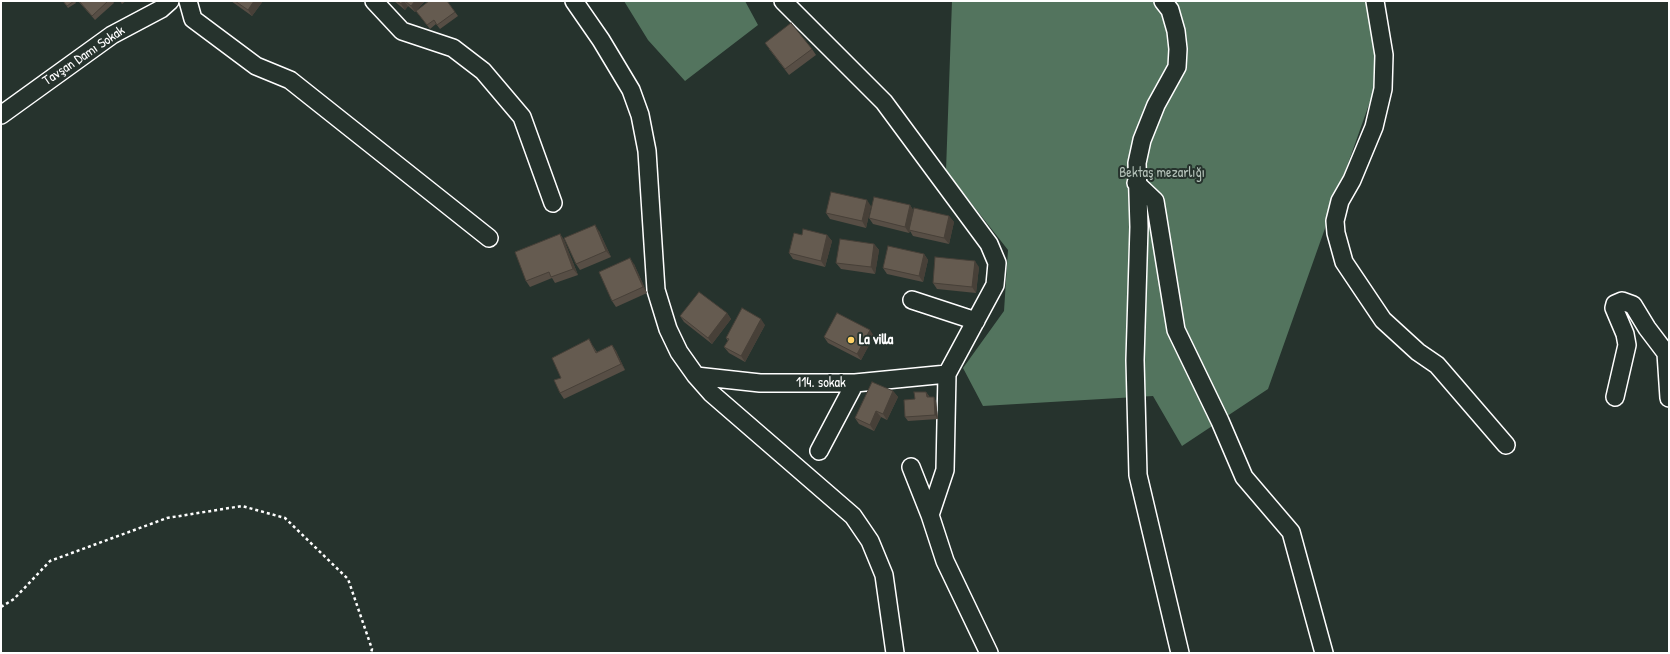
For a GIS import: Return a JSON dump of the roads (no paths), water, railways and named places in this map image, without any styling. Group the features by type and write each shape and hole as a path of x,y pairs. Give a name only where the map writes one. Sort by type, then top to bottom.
{"street":[{"name":"Tavşan Damı Sokak","path":"1,114 112,35 161,9 170,1"},
{"path":"188,1 193,19 256,66 290,80 489,238"},
{"path":"374,1 402,31 453,48 483,71 522,117 553,203"},
{"path":"574,1 601,40 631,90 640,115 647,151 656,290 668,329 679,352 696,376 711,393 853,516 870,541 884,575 895,653"},
{"path":"783,1 884,102 989,244 997,263 995,285 947,374 944,470 930,515"},
{"path":"1163,1 1170,10 1176,31 1178,50 1177,67 1156,105 1142,140 1136,163 1139,227 1135,360 1138,475 1180,653"},
{"path":"1375,1 1384,55 1382,90 1374,127 1352,180 1340,201 1335,221 1336,234 1344,262 1383,320 1418,352 1437,365 1506,444"},
{"path":"1136,183 1155,201 1176,330 1220,421 1244,477 1291,532 1324,653"},
{"path":"912,300 976,321"},
{"path":"1615,397 1627,345 1625,334 1614,308 1615,304 1622,301 1633,305 1647,328 1666,353 1669,398"},
{"name":"114. sokak","path":"696,376 760,383 855,383 947,374"},
{"path":"819,451 855,383"},
{"path":"911,467 930,515 945,560 989,653"}],"place":[{"name":"La villa","path":"851,340"}],"park label":[{"name":"Bektaş mezarlığı","path":"1162,173"}]}
